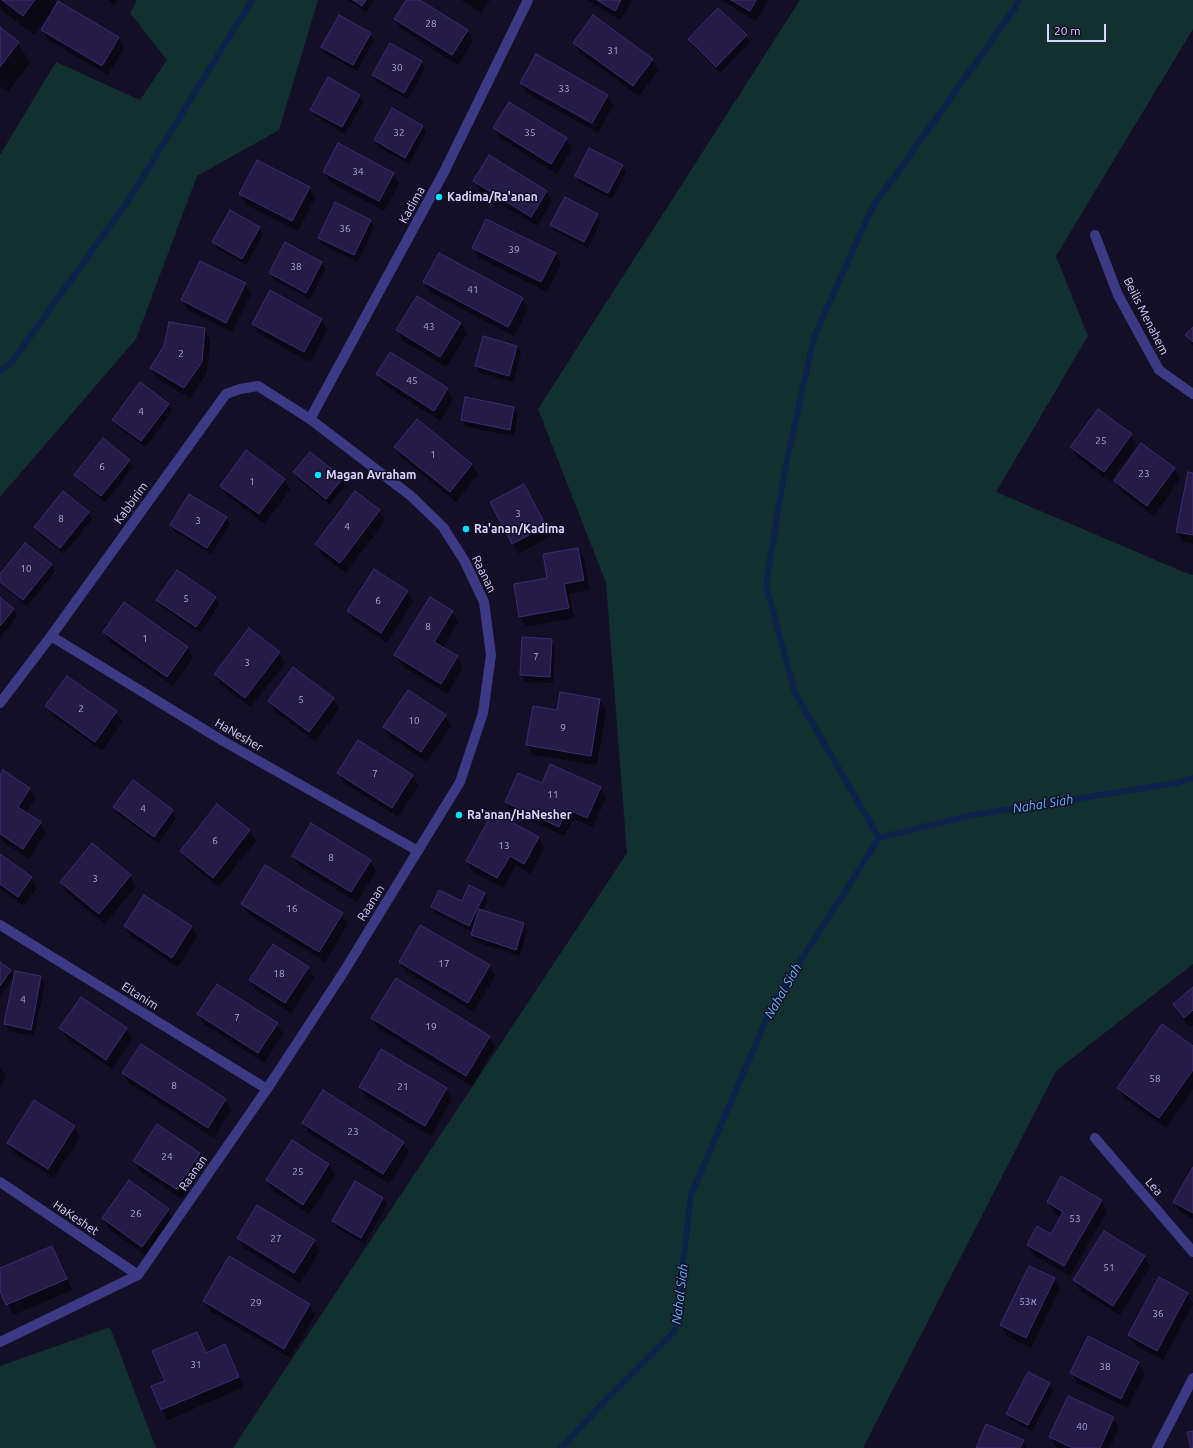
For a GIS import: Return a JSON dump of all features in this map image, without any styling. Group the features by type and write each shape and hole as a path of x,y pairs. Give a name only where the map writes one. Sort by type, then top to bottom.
{"street":[{"name":"Kadima","path":"310,418 444,172 528,0"},
{"name":"Beilis Menahem","path":"1095,235 1118,295 1159,370 1193,394"},
{"name":"Kabbirim","path":"0,703 51,636 226,394 240,389 258,386 310,418"},
{"name":"Raanan","path":"0,1342 138,1275 267,1089 343,973 460,782 483,713 491,655 484,602 464,560 442,527 411,496 310,418"},
{"name":"HaNesher","path":"51,636 223,741 418,851"},
{"name":"Eitanim","path":"0,925 267,1089"},
{"name":"Lea","path":"1095,1138 1193,1252"},
{"name":"HaKeshet","path":"0,1182 138,1275"},
{"path":"1158,1448 1193,1378"}],"green space":[{"path":"137,0 318,0 279,130 197,176 136,339 0,497 0,155 56,62 140,100 167,60 130,13"},
{"path":"800,0 1193,0 1193,29 1056,256 1088,336 996,492 1193,575 1193,964 1056,1071 863,1448 233,1448 627,853 606,583 538,409"},
{"path":"110,1327 156,1448 0,1448 0,1366"}],"building":[{"path":"2,0 35,0 23,16"},
{"path":"353,0 366,0 362,6"},
{"path":"406,0 420,0 468,30 452,55 394,19"},
{"path":"597,0 621,0 615,11"},
{"path":"731,0 756,0 750,11"},
{"path":"58,1 119,37 102,66 41,30"},
{"path":"718,8 747,35 716,67 688,39"},
{"path":"339,15 371,33 353,65 321,47"},
{"path":"593,15 653,59 633,86 573,43"},
{"path":"0,27 19,42 0,67"},
{"path":"390,43 422,61 404,93 372,75"},
{"path":"536,54 608,95 592,123 520,83"},
{"path":"328,77 360,95 342,127 310,110"},
{"path":"509,102 567,138 551,164 493,128"},
{"path":"392,108 423,126 405,158 374,140"},
{"path":"338,143 394,173 379,201 323,172"},
{"path":"589,148 623,165 608,193 575,176"},
{"path":"489,155 547,191 531,217 473,181"},
{"path":"257,160 310,187 292,221 239,194"},
{"path":"565,197 598,214 584,242 550,225"},
{"path":"335,202 371,220 354,255 318,238"},
{"path":"230,210 260,227 242,259 212,242"},
{"path":"486,219 556,253 541,282 472,248"},
{"path":"285,242 322,262 306,293 269,273"},
{"path":"439,253 523,298 508,327 423,282"},
{"path":"200,261 246,283 226,323 181,300"},
{"path":"270,290 322,319 304,352 252,324"},
{"path":"417,296 461,323 440,357 396,330"},
{"path":"169,322 205,328 202,362 184,388 150,368 164,346"},
{"path":"1193,327 1193,342 1185,335"},
{"path":"483,336 517,346 509,376 475,366"},
{"path":"390,352 448,388 434,411 376,374"},
{"path":"140,382 169,404 141,441 112,420"},
{"path":"465,397 514,407 510,430 461,420"},
{"path":"1098,409 1132,434 1104,472 1070,447"},
{"path":"417,419 472,464 450,492 394,447"},
{"path":"103,438 130,460 101,496 74,475"},
{"path":"1141,443 1175,468 1147,506 1114,481"},
{"path":"246,450 285,479 259,514 220,486"},
{"name":"Magan Avraham","path":"310,452 343,478 326,499 293,472"},
{"path":"1188,472 1193,473 1193,535 1176,532"},
{"path":"524,484 546,526 512,544 490,502"},
{"path":"63,491 89,512 60,548 34,527"},
{"path":"355,491 380,510 340,563 315,544"},
{"path":"189,494 227,517 207,548 170,525"},
{"path":"25,543 52,564 23,600 0,582 0,574"},
{"path":"578,548 584,580 564,584 569,608 519,617 514,584 547,578 543,554"},
{"path":"374,569 408,591 381,633 347,611"},
{"path":"177,570 216,597 196,627 156,600"},
{"path":"0,597 14,609 0,626"},
{"path":"430,597 453,611 434,642 458,656 441,684 394,655"},
{"path":"124,602 188,647 167,677 103,632"},
{"path":"249,628 280,652 245,698 214,674"},
{"path":"522,637 552,639 550,677 520,675"},
{"path":"293,667 334,698 309,732 268,701"},
{"path":"67,676 117,711 95,742 45,706"},
{"path":"408,690 446,715 421,752 383,727"},
{"path":"560,692 600,699 591,756 526,745 533,706 557,710"},
{"path":"358,740 413,775 392,808 337,773"},
{"path":"550,764 601,787 587,818 567,809 559,827 505,802 518,773 542,783"},
{"path":"3,770 30,788 18,807 41,822 23,849 0,834 0,775"},
{"path":"133,780 173,810 154,837 113,807"},
{"path":"217,804 250,830 213,878 180,851"},
{"path":"493,812 539,837 524,864 510,856 497,878 466,861"},
{"path":"311,823 371,860 351,892 292,856"},
{"path":"92,843 131,875 99,914 60,882"},
{"path":"0,854 32,877 18,897 0,884"},
{"path":"265,865 343,913 319,952 241,904"},
{"path":"469,885 485,893 469,926 431,907 439,890 462,901"},
{"path":"144,895 192,926 172,958 124,926"},
{"path":"479,909 524,923 516,950 471,935"},
{"path":"420,925 490,965 468,1003 399,962"},
{"path":"273,944 309,967 285,1003 249,980"},
{"path":"0,962 11,970 0,986"},
{"path":"15,971 41,976 31,1030 4,1024"},
{"path":"396,978 490,1036 466,1076 371,1018"},
{"path":"217,984 278,1023 258,1053 197,1014"},
{"path":"1193,987 1193,1010 1184,1018 1173,1004"},
{"path":"81,997 127,1028 106,1060 59,1028"},
{"path":"1162,1024 1193,1046 1193,1070 1159,1118 1117,1088"},
{"path":"141,1044 226,1099 208,1128 122,1073"},
{"path":"381,1049 447,1088 425,1126 359,1087"},
{"path":"323,1090 404,1142 383,1174 302,1123"},
{"path":"34,1100 75,1126 48,1169 7,1143"},
{"path":"157,1124 200,1153 176,1189 133,1161"},
{"path":"292,1140 329,1164 303,1205 266,1180"},
{"path":"1193,1167 1193,1213 1173,1202"},
{"path":"1061,1176 1102,1200 1064,1266 1027,1245 1037,1226 1051,1234 1063,1212 1047,1202"},
{"path":"129,1180 169,1209 142,1247 102,1218"},
{"path":"355,1181 383,1198 361,1238 332,1221"},
{"path":"257,1205 315,1240 294,1273 237,1238"},
{"path":"1104,1231 1145,1256 1113,1306 1073,1280"},
{"path":"52,1246 67,1279 6,1305 0,1291 0,1268"},
{"path":"229,1256 310,1304 284,1349 203,1301"},
{"path":"1029,1266 1055,1278 1026,1338 1000,1325"},
{"path":"1159,1277 1188,1293 1157,1351 1128,1335"},
{"path":"197,1332 206,1353 225,1344 239,1377 161,1410 151,1386 165,1381 152,1351"},
{"path":"1088,1336 1139,1362 1121,1399 1070,1373"},
{"path":"1028,1372 1050,1383 1028,1425 1006,1414"},
{"path":"1068,1396 1114,1417 1100,1448 1073,1448 1049,1437"},
{"path":"986,1424 1024,1440 1020,1448 976,1448"},
{"path":"1193,1431 1193,1448 1191,1448 1187,1432"}],"waterway":[{"path":"0,372 11,363 128,201 252,0"},
{"path":"879,838 795,693 766,585 784,474 814,337 872,208 1015,8 1019,0"},
{"name":"Nahal Siah","path":"561,1448 605,1401 675,1331 691,1195 773,1004 879,838 972,815 1177,783 1193,778"}],"place":[{"name":"Kadima/Ra'anan","path":"439,197"},
{"name":"Magan Avraham","path":"318,475"},
{"name":"Ra'anan/Kadima","path":"466,529"},
{"name":"Ra'anan/HaNesher","path":"459,815"}]}
